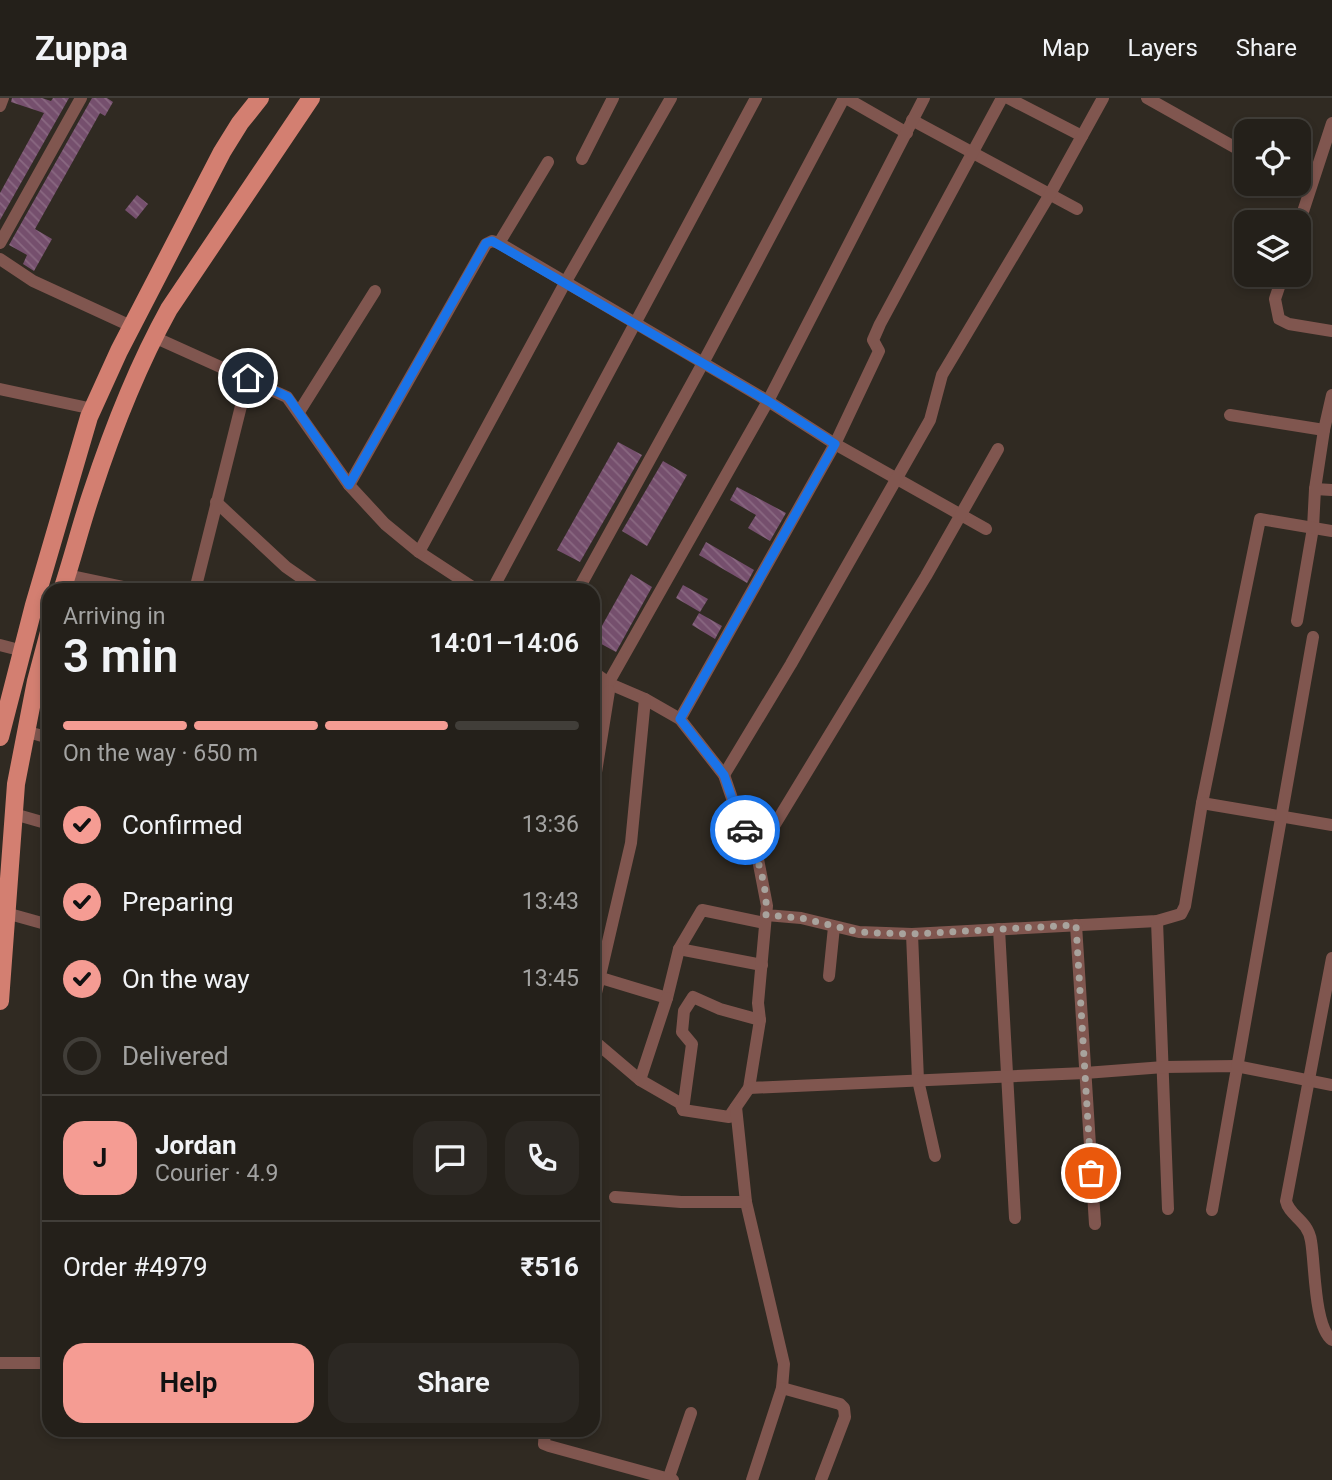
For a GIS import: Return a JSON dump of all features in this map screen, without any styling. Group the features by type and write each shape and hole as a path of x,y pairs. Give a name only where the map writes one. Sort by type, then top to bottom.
{"main road":[{"path":"0,737 6,694 23,651 93,409 118,351 133,327 222,152 260,98"},
{"path":"65,582 91,494 116,424 153,337 311,98"},
{"path":"0,1001 16,784 25,731 42,661"}],"street":[{"path":"0,106 3,98"},
{"path":"0,243 81,98"},
{"path":"582,159 613,98"},
{"path":"419,552 565,283 671,98"},
{"path":"496,583 756,98"},
{"path":"582,583 704,363 845,98 972,151 1077,209"},
{"path":"600,699 768,401 924,98"},
{"path":"680,719 835,444 879,351 873,340 880,324 1002,98"},
{"path":"1009,98 1082,136"},
{"path":"724,775 791,664 930,420 942,375 1050,194 1103,98"},
{"path":"1147,98 1234,147"},
{"path":"1304,210 1332,123"},
{"path":"499,243 548,162"},
{"path":"349,485 486,243 492,241 704,363 835,444 986,529"},
{"path":"0,259 33,281 133,327"},
{"path":"1279,287 1275,299 1279,319 1289,324 1332,331"},
{"path":"299,412 375,291"},
{"path":"153,337 288,397 349,485 385,524 419,552 466,583"},
{"path":"197,583 248,378"},
{"path":"0,389 93,409"},
{"path":"1297,621 1313,528 1315,489 1324,430 1332,395"},
{"path":"1230,415 1324,430"},
{"path":"757,854 854,697 998,449"},
{"path":"1315,489 1332,490"},
{"path":"216,502 286,567 309,583"},
{"path":"640,1080 667,998 678,949 702,910 765,919 801,918 859,932 912,934 1157,921 1181,914 1185,906 1202,803 1260,519 1332,531"},
{"path":"1212,1210 1312,637"},
{"path":"0,645 23,651"},
{"path":"600,677 680,719 724,775 736,810 757,854 766,905 758,1003 760,1020 749,1088 729,1117 683,1110"},
{"path":"600,747 610,684"},
{"path":"600,982 631,843 645,699"},
{"path":"25,731 42,736"},
{"path":"1202,803 1332,825"},
{"path":"13,814 42,822"},
{"path":"6,913 42,923"},
{"path":"1157,921 1168,1209"},
{"path":"1076,925 1095,1224"},
{"path":"829,976 834,927"},
{"path":"999,929 1015,1218"},
{"path":"912,934 918,1080 935,1156"},
{"path":"678,949 762,965"},
{"path":"1332,958 1286,1201 1287,1206 1308,1230 1321,1318 1327,1337 1332,1340"},
{"path":"601,978 667,998"},
{"path":"683,1110 692,1044 682,1032 684,1011 693,997 720,1009 760,1020"},
{"path":"600,1046 640,1080 680,1103 683,1110"},
{"path":"749,1088 1164,1067 1236,1066 1332,1085"},
{"path":"736,1107 746,1202 784,1364 782,1388 752,1480"},
{"path":"615,1197 681,1202 746,1202"},
{"path":"0,1363 42,1363"},
{"path":"782,1388 840,1404 844,1408 845,1417 821,1480"},
{"path":"544,1437 544,1444 549,1446 670,1479 691,1413"}],"building":[{"path":"12,98 42,98 51,101 53,98 69,98 0,220 0,193 44,113 11,102"},
{"path":"92,98 107,98 113,102 105,116 100,113 35,229 52,239 34,271 23,264 27,255 9,245"},
{"path":"137,195 148,204 136,219 125,210"},
{"path":"618,442 642,455 580,562 557,550"},
{"path":"663,461 687,475 647,546 622,531"},
{"path":"737,487 786,513 770,541 748,528 756,515 730,500"},
{"path":"706,542 754,570 747,583 699,555"},
{"path":"631,574 652,587 616,652 600,643 600,629"},
{"path":"683,585 708,599 700,612 676,598"},
{"path":"699,613 722,626 715,639 692,625"}],"way so far":[{"path":"745,830 757,854 766,915 801,918 843,929 877,933 912,934 1076,925 1091,1173"}],"route":[{"path":"248,378 288,397 349,485 486,243 492,241 768,401 835,444 680,719 724,775 745,830"}]}
